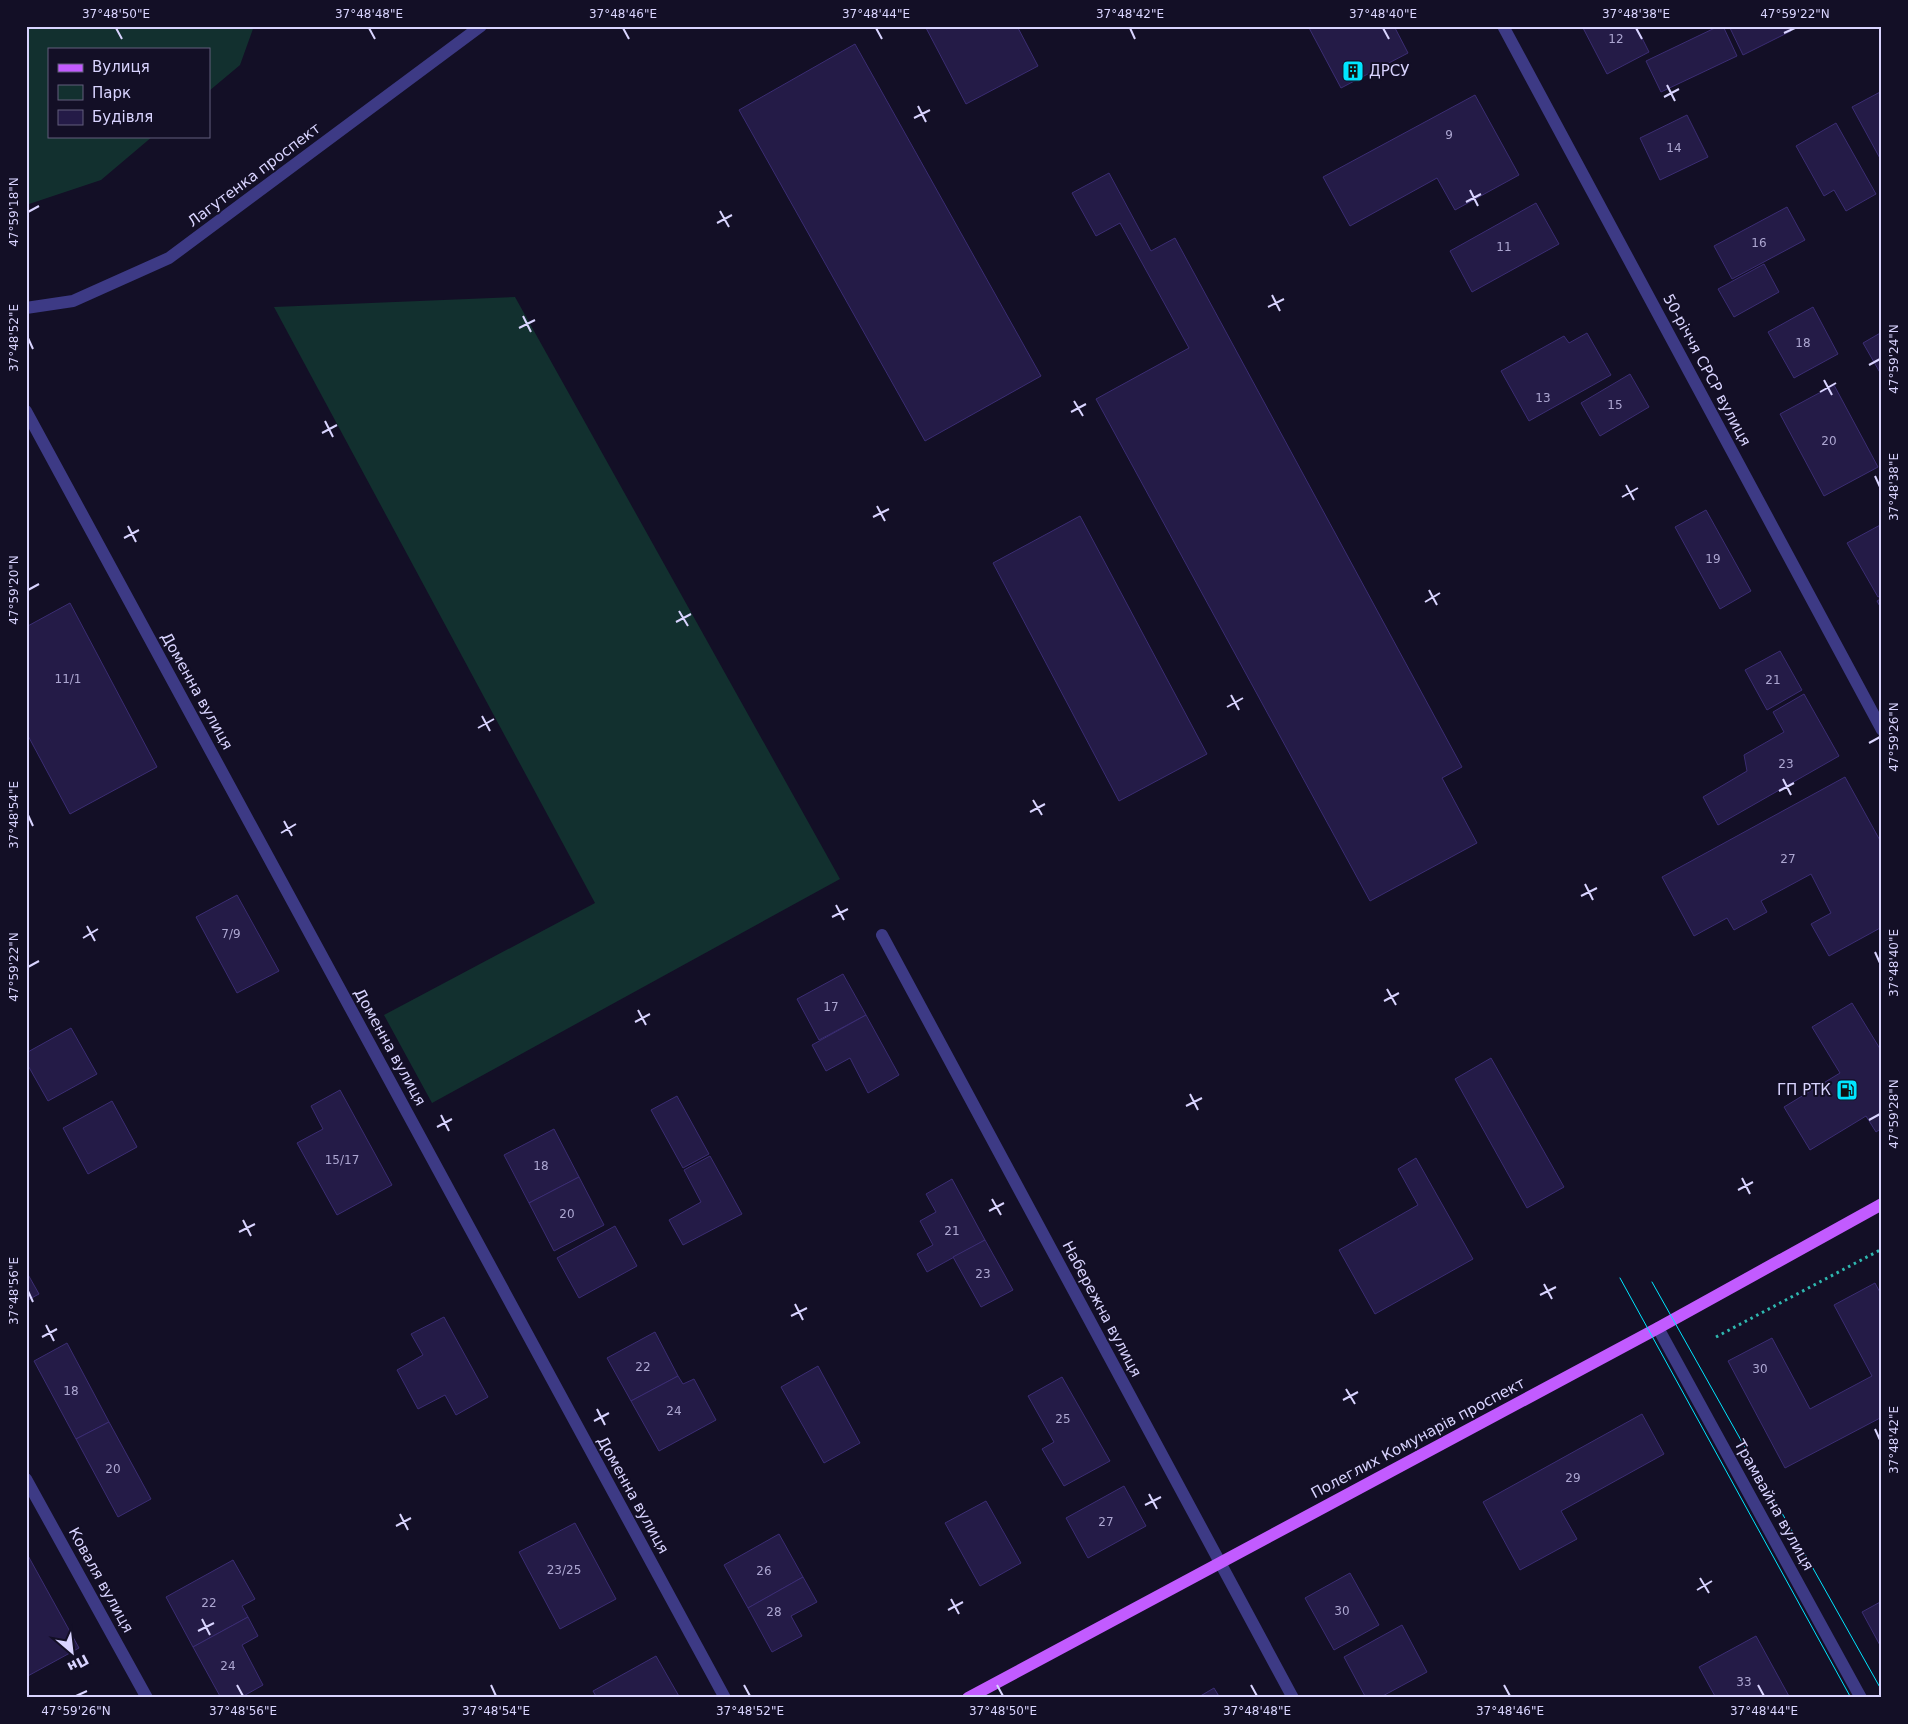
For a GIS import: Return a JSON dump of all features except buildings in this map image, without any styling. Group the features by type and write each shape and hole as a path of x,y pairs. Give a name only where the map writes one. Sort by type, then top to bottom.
{"main road":[{"name":"Полеглих Комунарів проспект","path":"968,1698 1658,1328 1882,1204"}],"street":[{"name":"Лагутенка проспект","path":"26,308 73,301 170,258 480,26"},
{"name":"50-річчя СРСР вулиця","path":"1503,26 1882,730"},
{"name":"Доменна вулиця","path":"26,411 725,1698"},
{"name":"Набережна вулиця","path":"882,935 1294,1698"},
{"name":"Трамвайна вулиця","path":"1658,1328 1861,1698"},
{"name":"Коваля вулиця","path":"26,1479 147,1698"}],"path":[{"path":"1716,1337 1882,1249"}],"green space":[{"path":"26,26 254,26 240,65 210,90 210,48 48,48 48,138 151,138 101,180 26,205"},
{"path":"515,297 840,879 432,1103 384,1015 595,903 274,307"}],"tram line":[{"path":"1620,1278 1851,1698"},
{"path":"1652,1282 1882,1691"}],"place":[{"name":"ДРСУ","path":"1353,71"},
{"name":"ГП РТК","path":"1847,1090"}]}
